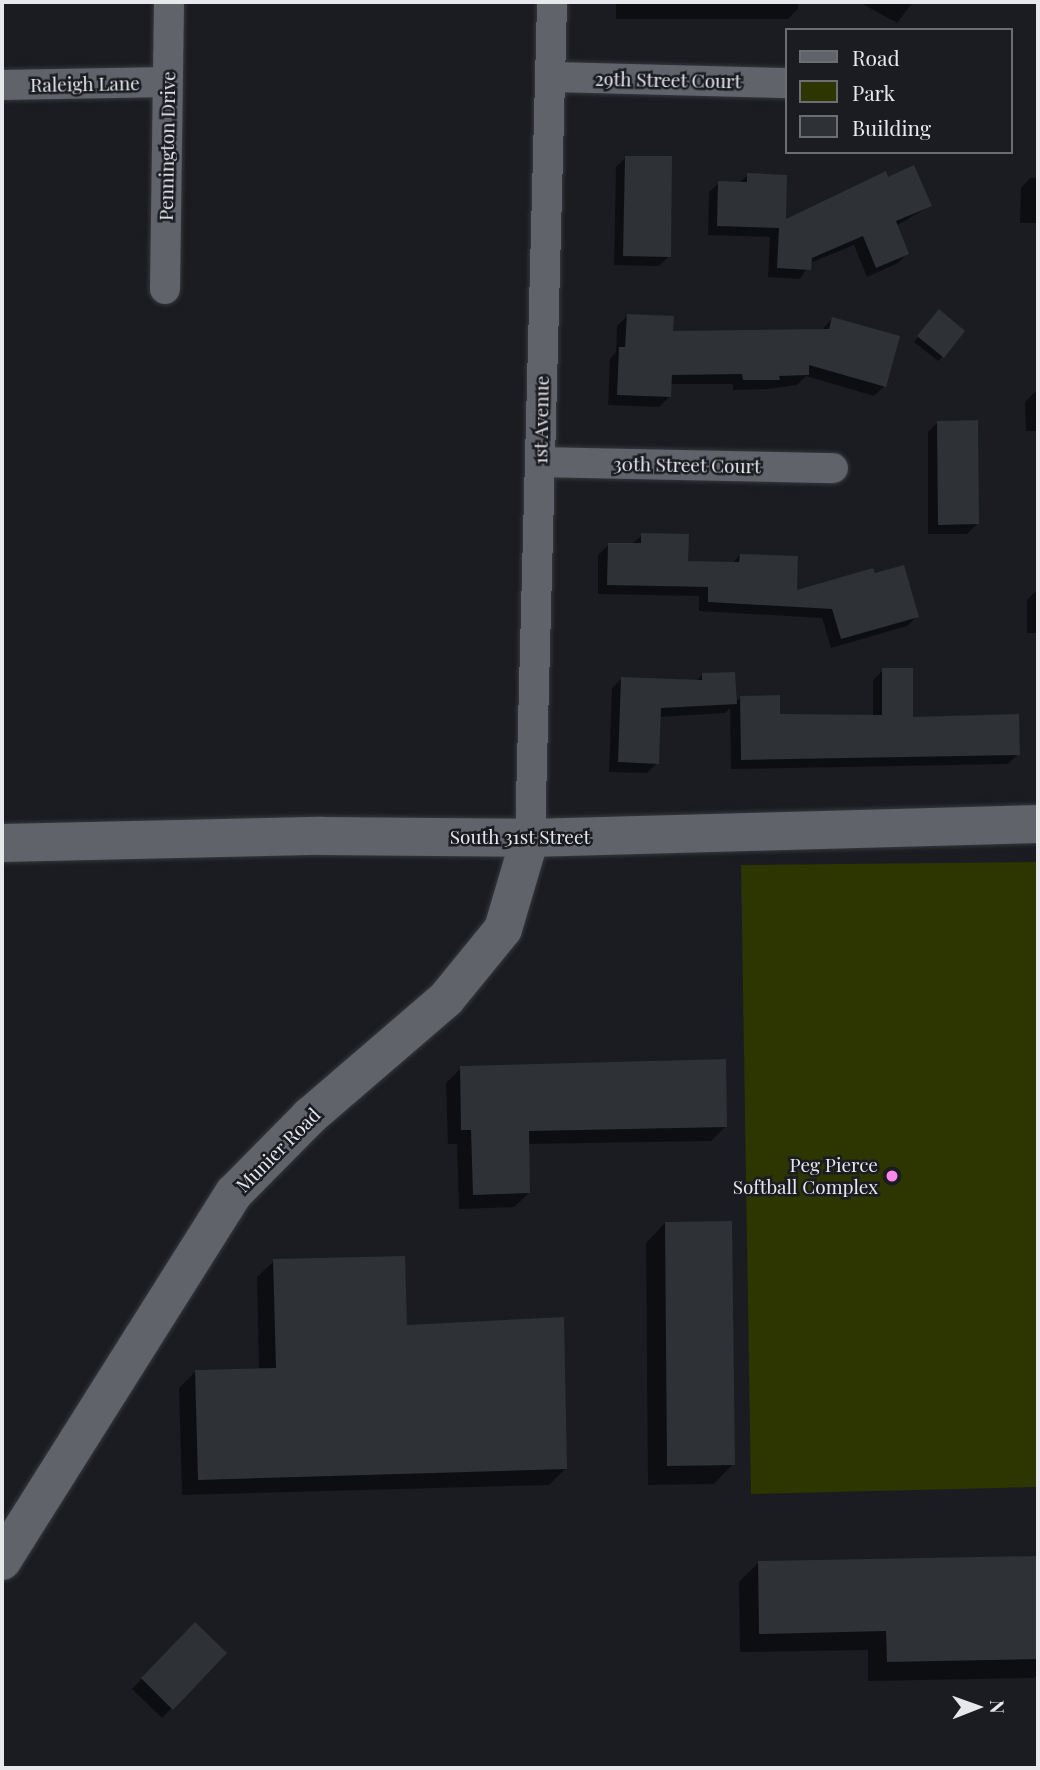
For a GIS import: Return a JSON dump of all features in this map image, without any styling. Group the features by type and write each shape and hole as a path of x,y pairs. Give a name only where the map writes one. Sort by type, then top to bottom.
{"street":[{"name":"Pennington Drive","path":"165,289 169,2"},
{"name":"1st Avenue","path":"530,838 552,2"},
{"name":"29th Street Court","path":"550,77 785,83"},
{"name":"Raleigh Lane","path":"2,85 167,82"},
{"name":"30th Street Court","path":"540,461 833,468"},
{"name":"South 31st Street","path":"2,843 321,836 530,838 1038,824"},
{"name":"Munier Road","path":"2,1561 234,1193 328,1100 446,999 503,929 530,838"}],"green space":[{"name":"Peg Pierce Softball Complex","path":"1038,862 1038,1487 751,1494 741,865"}],"building":[{"path":"625,156 672,156 671,257 623,256"},
{"path":"914,165 932,206 896,221 909,254 876,268 863,236 812,258 811,270 777,268 779,228 717,226 718,181 747,182 747,173 787,175 786,219 886,171 888,177"},
{"path":"939,309 965,331 944,358 917,336"},
{"path":"627,314 674,316 673,331 829,329 832,317 900,336 886,387 809,365 809,375 779,376 780,380 743,380 742,374 672,375 671,397 617,395 619,347 625,347"},
{"path":"978,420 979,524 938,525 937,421"},
{"path":"641,533 689,534 688,561 739,562 740,554 798,556 797,590 873,568 875,573 904,565 919,617 841,639 832,609 708,602 708,587 607,585 608,543 641,543"},
{"path":"882,668 913,668 913,717 1019,714 1020,755 741,760 740,696 780,695 780,714 882,715"},
{"path":"735,672 737,704 661,708 659,764 618,762 621,677 702,680 702,673"},
{"path":"726,1059 727,1127 529,1131 530,1193 473,1195 471,1130 461,1130 460,1066"},
{"path":"732,1221 735,1465 667,1466 665,1222"},
{"path":"405,1256 407,1325 564,1317 567,1469 198,1480 195,1370 276,1368 273,1259"},
{"path":"1038,1556 1038,1659 887,1662 886,1631 759,1634 758,1561"},
{"path":"195,1622 227,1653 173,1710 141,1678"}],"place":[{"name":"Peg Pierce Softball Complex","path":"892,1176"}]}
